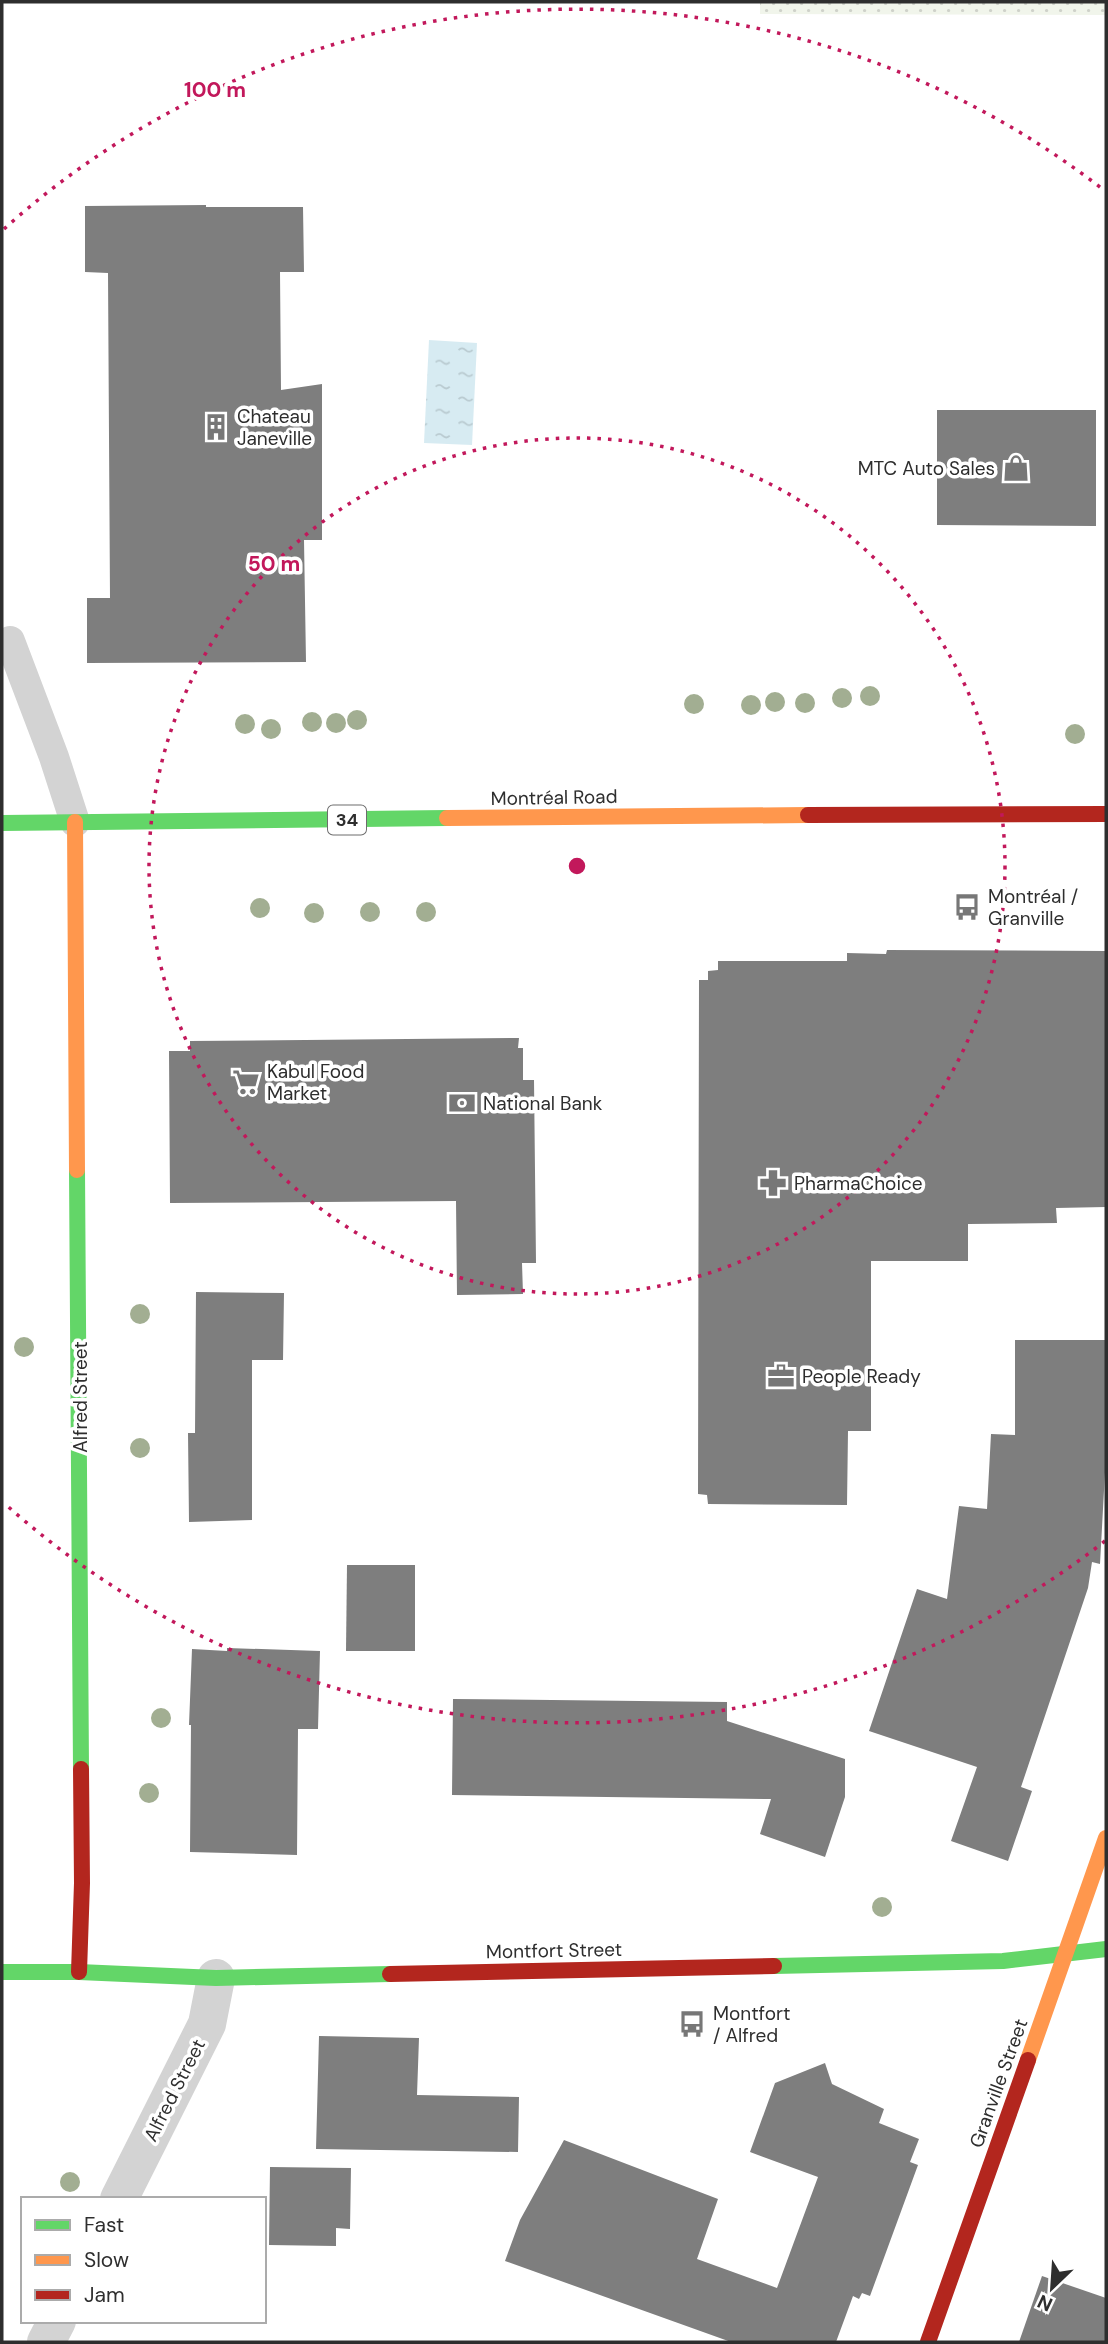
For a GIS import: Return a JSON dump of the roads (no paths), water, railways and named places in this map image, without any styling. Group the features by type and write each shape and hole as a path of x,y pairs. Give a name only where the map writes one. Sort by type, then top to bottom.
{"street":[{"name":"Montréal Road","path":"2,823 964,813 1106,814"},
{"name":"Alfred Street","path":"75,822 82,1883 79,1972"},
{"name":"Granville Street","path":"928,2342 1106,1838"},
{"name":"Montfort Street","path":"2,1972 79,1972 216,1978 1003,1961 1106,1949"},
{"name":"Alfred Street","path":"120,2197 207,2024 216,1978"},
{"path":"46,2342 56,2323"}],"lane":[{"path":"2,659 10,641 60,773 75,822"}],"water":[{"path":"429,340 477,343 472,445 424,443"}],"place":[{"name":"Chateau Janeville","path":"216,427"},
{"name":"MTC Auto Sales","path":"1016,468"},
{"name":"Montréal / Granville","path":"967,907"},
{"name":"Kabul Food Market","path":"246,1082"},
{"name":"National Bank","path":"462,1103"},
{"name":"PharmaChoice","path":"773,1183"},
{"name":"People Ready","path":"781,1376"},
{"name":"Montfort / Alfred","path":"692,2024"}]}
